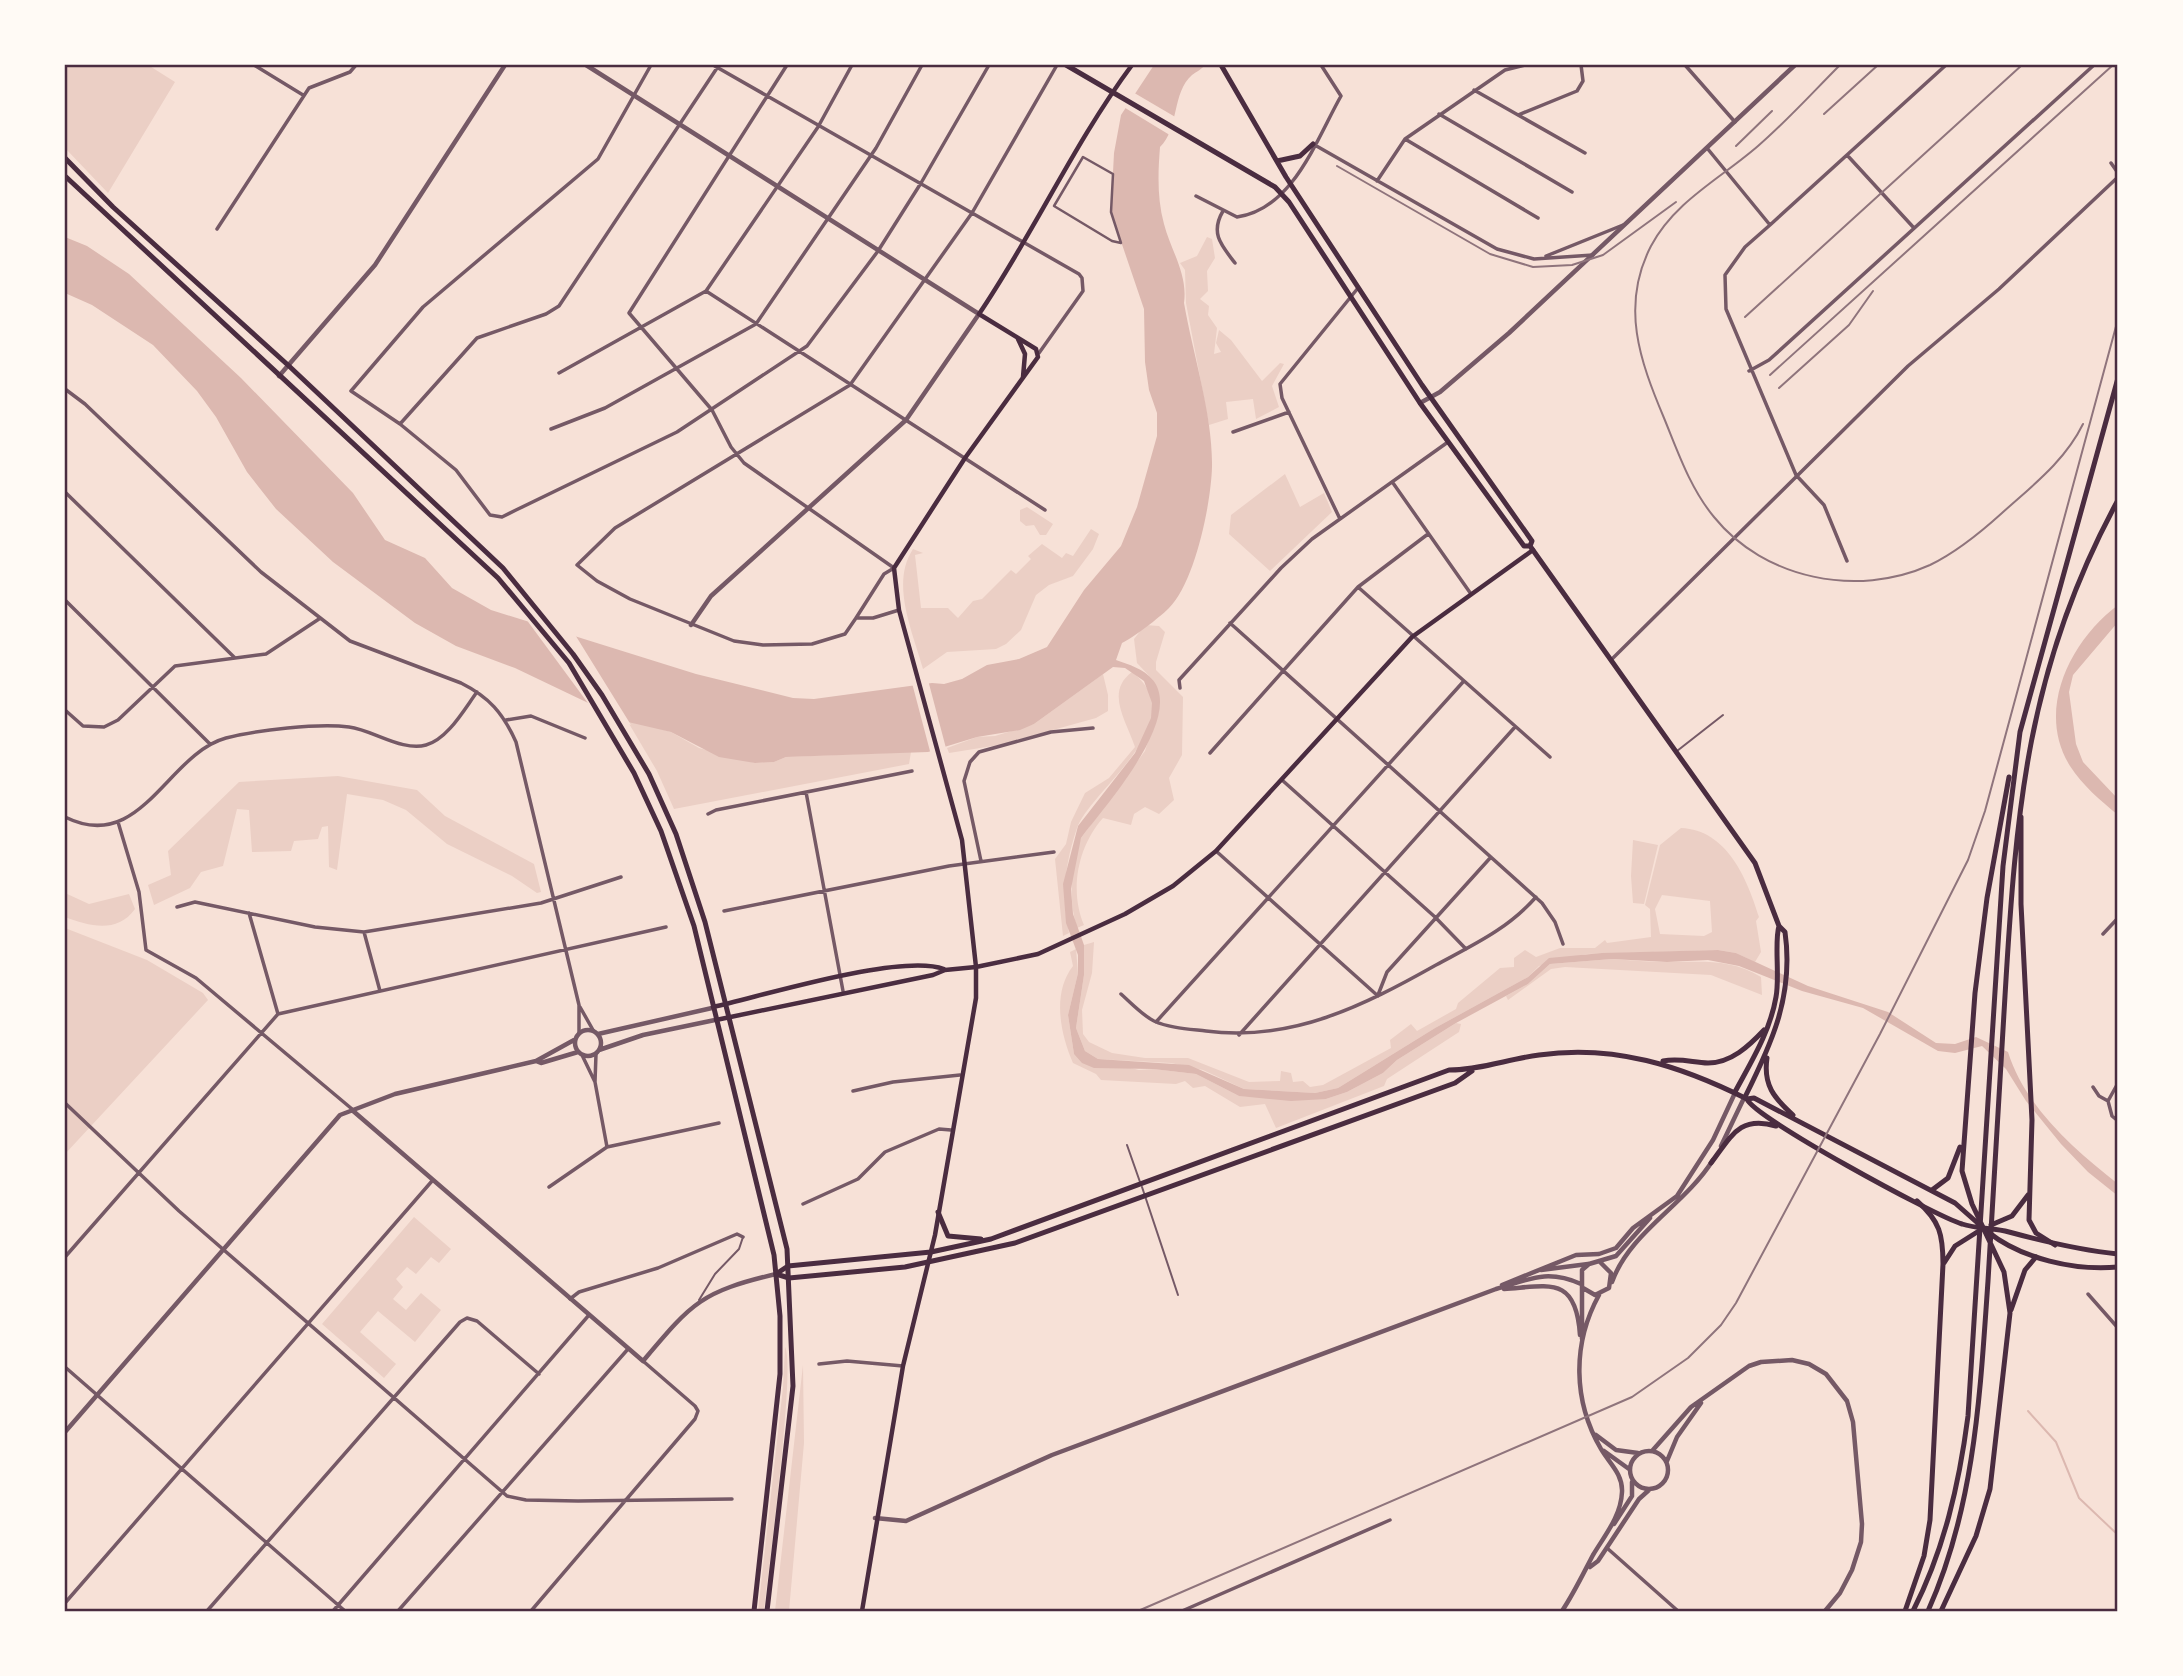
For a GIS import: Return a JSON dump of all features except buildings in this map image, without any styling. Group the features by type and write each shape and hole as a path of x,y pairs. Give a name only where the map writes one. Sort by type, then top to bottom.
{"main road":[{"path":"1066,65 1282,194 1420,403 1524,546 1532,548"},
{"path":"862,1611 875,1518 903,1366 931,1252 960,1075 976,998 976,967 962,840 899,610 894,568 905,546 1039,353 979,314 1132,65"},
{"path":"1223,67 1292,185 1430,397 1532,541 1532,548 1755,863 1779,926 1786,932 1789,965 1785,1000 1768,1052 1746,1098"},
{"path":"1278,161 1300,156 1313,144"},
{"path":"65,158 113,208 289,366 467,532 540,611 595,684 634,747 684,857 727,1004 787,1249 793,1386 767,1611"},
{"path":"65,176 474,555 526,609 569,663 617,741 661,831 686,899 774,1255 780,1374 754,1611"},
{"path":"1017,338 1026,358 1022,378"},
{"path":"2010,1313 2004,1272 1964,1180 1962,1137 1972,1026 1987,898 2003,802 2118,378"},
{"path":"1928,1611 1958,1530 1973,1456 1989,1265 2020,794 2030,737 2055,643 2092,550 2118,500"},
{"path":"715,1020 933,975 945,970 1027,958 1095,928 1173,886 1216,851 1412,636 1532,548"},
{"path":"1913,1611 1943,1539 1960,1472 1968,1416 2006,832 2021,732"},
{"path":"2020,794 2021,904 2031,1080 2031,1226 2040,1237 2055,1245"},
{"path":"1735,1092 1769,1025 1776,997 1780,961 1777,934 1779,926"},
{"path":"712,1008 840,978 932,965 945,970"},
{"path":"1660,1061 1679,1058 1711,1063 1724,1060 1742,1051 1769,1025"},
{"path":"1768,1052 1766,1072 1769,1091 1801,1121"},
{"path":"776,1274 788,1266 931,1252 991,1239 1449,1070 1474,1070 1516,1058 1569,1053 1621,1055 1660,1061 1746,1098 1754,1098 1932,1190 1963,1209 2004,1245 2036,1257 2082,1265 2118,1267"},
{"path":"776,1274 789,1278 929,1262 1015,1243 1455,1083 1474,1070"},
{"path":"1746,1098 1749,1104 1784,1128 1959,1223 2010,1232 2055,1245 2118,1254"},
{"path":"1711,1164 1731,1136 1746,1125 1760,1122 1784,1128"},
{"path":"1932,1190 1948,1178 1962,1137"},
{"path":"1943,1264 1955,1246 1984,1228 2012,1216 2030,1192"},
{"path":"1905,1611 1924,1556 1930,1520 1943,1264 1942,1230 1934,1216 1917,1201"},
{"path":"938,1212 943,1227 951,1237 991,1239"},
{"path":"1941,1611 1972,1547 1990,1489 2010,1313 2025,1270 2036,1257"}],"street":[{"path":"254,65 303,95"},
{"path":"217,229 312,84 344,75 356,65"},
{"path":"279,376 375,265 505,65"},
{"path":"586,65 979,314 906,420 711,596 691,625"},
{"path":"651,65 598,159 423,307 351,391 400,424 456,470 490,515 502,517 677,432 800,352 878,251 989,65"},
{"path":"787,65 630,308 631,317 712,410 737,455 806,509 894,568 884,574 845,634 802,645 734,641 609,589 577,565 615,528 737,455 850,385 972,213 1057,65"},
{"path":"559,373 706,291 818,127 852,65"},
{"path":"551,429 605,408 756,324 829,220 922,65"},
{"path":"1196,196 1223,211 1244,216 1282,194 1292,185 1341,96 1321,65"},
{"path":"1377,181 1405,139 1505,70 1525,65"},
{"path":"1518,115 1577,91 1583,81 1581,65"},
{"path":"1685,65 1735,122"},
{"path":"1420,403 1510,333 1795,65"},
{"path":"1847,561 1824,505 1796,475 1749,371 1726,309 1725,275 1745,247 1946,65"},
{"path":"1749,371 1769,360 2094,65"},
{"path":"400,424 477,338 546,314 559,306 681,125 716,66 818,127 1079,274 1083,291 1039,353"},
{"path":"1474,90 1585,153"},
{"path":"1439,114 1572,192"},
{"path":"1405,139 1538,218"},
{"path":"1313,144 1497,249 1534,259 1593,255"},
{"path":"1707,148 1770,225"},
{"path":"1847,155 1914,228"},
{"path":"1083,156 1113,174 1111,212 1121,243 1112,241 1054,206 1083,156"},
{"path":"1611,660 1908,366 1999,289 2118,175 2111,163"},
{"path":"1223,211 1216,227 1217,236 1236,263"},
{"path":"1534,259 1562,251 1629,222"},
{"path":"1340,519 1280,391 1284,377 1359,286"},
{"path":"706,291 1045,510"},
{"path":"65,391 85,404 261,572 350,640 478,692 492,702 506,720 516,741 580,1007 579,1033 575,1040 536,1061 395,1094 340,1115 65,1432"},
{"path":"1233,432 1289,412"},
{"path":"1180,688 1180,680 1281,568 1340,519 1448,442"},
{"path":"1393,483 1471,594"},
{"path":"65,492 235,658"},
{"path":"1210,753 1358,587 1428,534"},
{"path":"1358,587 1550,757"},
{"path":"65,600 210,745"},
{"path":"856,618 873,618 899,610"},
{"path":"65,710 83,726 104,727 118,720 175,666 275,650 320,618"},
{"path":"1230,623 1536,897 1555,922 1563,944"},
{"path":"1156,1022 1463,682"},
{"path":"65,817 83,823 118,822 134,814 210,745 242,735 326,726 368,731 414,747 428,745 440,737 478,692"},
{"path":"506,720 531,716 585,738"},
{"path":"1239,1035 1515,727"},
{"path":"981,861 964,781 970,762 979,752 1051,732 1093,728"},
{"path":"708,814 716,810 912,771"},
{"path":"1281,780 1435,916 1466,949"},
{"path":"806,792 822,891 843,992"},
{"path":"118,822 139,892 146,950 196,978 352,1109 643,1361 698,1412 531,1611"},
{"path":"1216,851 1378,996"},
{"path":"724,911 964,864 1054,852"},
{"path":"1378,996 1387,972 1491,857"},
{"path":"177,907 195,902 315,927 364,932 541,903 621,877"},
{"path":"1121,994 1156,1022 1239,1035 1296,1028 1337,1016 1466,949 1509,924 1536,897"},
{"path":"249,914 278,1014"},
{"path":"2104,934 2118,918"},
{"path":"2114,923 2118,928"},
{"path":"65,1257 278,1014 666,927"},
{"path":"364,932 380,992"},
{"path":"580,1007 601,1044 595,1082 607,1147"},
{"path":"579,1033 712,1008"},
{"path":"536,1061 541,1063 598,1052 643,1035 715,1020"},
{"path":"575,1040 595,1082"},
{"path":"853,1091 893,1082 960,1075"},
{"path":"2118,1083 2108,1101 2112,1116 2118,1122"},
{"path":"2094,1087 2099,1096 2108,1101"},
{"path":"875,1518 906,1521 1052,1455 1496,1289 1576,1255 1609,1251 1633,1228 1668,1204 1687,1183 1713,1140 1735,1092"},
{"path":"1582,1349 1592,1306 1599,1295 1607,1290 1639,1238 1683,1199 1711,1164 1746,1098"},
{"path":"65,1103 92,1126 99,1139 137,1174 501,1492 526,1500 732,1499"},
{"path":"549,1187 607,1147 719,1123"},
{"path":"803,1203 858,1179 885,1152 939,1129 951,1130"},
{"path":"65,1603 432,1181"},
{"path":"1538,1270 1600,1263 1619,1253 1651,1217"},
{"path":"570,1299 579,1292 658,1268 737,1234 743,1237"},
{"path":"1600,1263 1610,1270 1612,1282"},
{"path":"1588,1264 1581,1273 1582,1349 1578,1390 1600,1448 1622,1483 1622,1494 1612,1528"},
{"path":"643,1361 684,1313 699,1301 724,1287 776,1274"},
{"path":"1496,1289 1550,1274 1581,1286 1589,1293 1599,1295"},
{"path":"1496,1289 1540,1284 1558,1289 1575,1306 1582,1349"},
{"path":"2088,1294 2118,1328"},
{"path":"333,1611 589,1315"},
{"path":"207,1611 460,1322 467,1318 477,1321 539,1374"},
{"path":"398,1611 628,1349"},
{"path":"1593,1431 1616,1450 1639,1453 1652,1451 1691,1407 1702,1402 1749,1366 1776,1359 1809,1364 1826,1374 1847,1401 1856,1450 1861,1542 1846,1583 1825,1611"},
{"path":"819,1364 847,1361 903,1366"},
{"path":"65,1367 345,1611"},
{"path":"1589,1567 1608,1548 1639,1499 1665,1480 1667,1462 1677,1437 1702,1402"},
{"path":"1562,1611 1632,1496 1629,1469 1600,1448"},
{"path":"1652,1451 1667,1462"},
{"path":"1629,1469 1639,1453"},
{"path":"1632,1481 1649,1490"},
{"path":"1182,1611 1390,1520"},
{"path":"1608,1548 1678,1611"}],"lane":[{"path":"1677,751 1723,715"},
{"path":"1127,1145 1178,1295"},
{"path":"699,1301 715,1275 738,1249 743,1237"}],"shaded area":[{"path":"65,65 148,65 175,82 108,193 65,148"},
{"path":"1154,65 1205,65 1192,75 1181,91 1170,131 1160,147 1159,186 1164,224 1184,282 1184,303 1206,406 1211,447 1211,483 1200,542 1187,580 1169,608 1122,643 1116,660 1136,667 1149,676 1160,697 1158,717 1150,739 1122,785 1081,838 1071,889 1073,914 1084,945 1084,975 1076,1028 1085,1051 1098,1059 1189,1065 1244,1089 1315,1093 1338,1088 1435,1028 1528,977 1549,958 1602,953 1718,950 1736,953 1808,986 1888,1012 1936,1043 1955,1044 1976,1037 2008,1052 2026,1091 2039,1109 2068,1141 2118,1184 2118,1196 2088,1172 2061,1144 2026,1101 2006,1069 1982,1046 1955,1053 1938,1051 1863,1008 1802,991 1739,966 1708,960 1667,962 1612,959 1550,964 1528,984 1456,1023 1397,1060 1383,1073 1347,1092 1326,1099 1291,1101 1239,1096 1196,1074 1153,1069 1094,1068 1082,1063 1074,1054 1068,1015 1078,973 1078,955 1066,923 1063,884 1078,826 1135,753 1151,718 1152,703 1144,681 1125,668 1113,667 1034,724 1020,730 977,737 928,752 786,757 774,762 755,763 719,757 671,732 628,722 515,668 456,646 415,623 333,562 276,509 247,472 216,417 197,391 153,345 92,305 65,293 65,237 87,246 129,274 241,378 353,493 385,540 425,558 452,588 491,610 696,674 793,698 814,699 932,683 944,684 962,679 987,665 1019,659 1047,647 1084,590 1121,546 1137,507 1157,436 1157,413 1149,390 1145,362 1144,309 1111,212 1114,153 1121,115"},
{"path":"1207,237 1212,239 1215,258 1207,271 1208,291 1200,299 1209,306 1208,315 1217,328 1214,354 1221,352 1216,343 1219,330 1231,340 1262,381 1280,363 1284,364 1272,386 1279,407 1256,419 1253,399 1226,402 1228,419 1209,425 1186,303 1185,270 1180,263 1197,256"},
{"path":"1285,474 1300,507 1324,493 1332,512 1270,571 1229,534 1231,515"},
{"path":"1027,507 1053,524 1046,535 1040,535 1034,525 1026,526 1020,521 1020,510"},
{"path":"1091,529 1099,534 1093,549 1073,576 1049,585 1036,595 1021,630 1006,644 996,649 947,652 923,669 903,593 906,563 913,549 923,553 915,555 921,608 948,608 958,618 973,601 982,599 1011,570 1016,574 1031,559 1028,556 1042,544 1062,558 1066,553 1073,556"},
{"path":"2118,605 2118,622 2073,675 2069,692 2076,744 2083,762 2118,799 2118,815 2086,786 2070,766 2060,744 2056,722 2057,700 2073,657 2086,637"},
{"path":"1145,625 1159,626 1165,632 1156,670 1183,697 1182,755 1169,778 1174,800 1159,814 1145,807 1134,814 1131,825 1103,818 1094,829 1078,869 1077,897 1084,925 1077,928 1072,906 1072,883 1081,838 1145,751 1159,708 1153,680 1137,663 1134,639"},
{"path":"1132,672 1149,691 1153,711 1147,732 1134,753 1086,812 1077,828 1066,880 1065,906 1069,933 1063,936 1055,859 1066,844 1071,822 1085,793 1109,778 1135,747 1123,717 1119,697 1124,680"},
{"path":"1103,674 1108,695 1108,711 1096,718 999,745 949,753 947,748 977,737 995,736 1034,724"},
{"path":"633,721 671,732 699,748 755,763 774,762 786,757 911,752 909,764 674,809 657,771 628,722"},
{"path":"338,776 417,790 445,816 534,864 541,892 537,893 512,876 447,844 406,810 383,800 347,794 337,870 329,867 328,826 322,827 318,839 294,841 291,851 252,852 249,810 237,809 223,866 201,872 190,888 154,905 148,885 171,875 168,851 239,782"},
{"path":"1681,828 1697,831 1711,837 1733,859 1748,887 1759,917 1756,921 1761,952 1755,962 1736,953 1718,950 1586,954 1539,966 1528,977 1435,1028 1338,1088 1315,1093 1244,1089 1203,1070 1171,1063 1098,1059 1085,1051 1076,1028 1084,975 1084,945 1094,942 1092,973 1082,1010 1083,1034 1089,1042 1112,1053 1145,1058 1188,1058 1249,1082 1280,1081 1281,1071 1291,1073 1293,1082 1303,1081 1310,1087 1323,1085 1391,1048 1390,1040 1411,1024 1417,1031 1456,1009 1458,1003 1500,968 1514,967 1514,958 1525,950 1536,957 1560,948 1595,948 1605,940 1607,943 1651,937 1650,909 1645,905 1660,845","holes":["1662,895 1710,901 1712,932 1704,936 1660,934 1655,909"]},
{"path":"1633,840 1658,845 1644,904 1633,903"},
{"path":"65,893 89,904 129,894 135,909 128,917 111,925 84,923 65,917"},
{"path":"65,928 147,960 203,993 208,1000 65,1154"},
{"path":"1076,949 1078,973 1068,1015 1074,1054 1139,1070 1196,1074 1239,1096 1326,1099 1347,1092 1383,1073 1397,1060 1456,1023 1461,1024 1459,1032 1387,1079 1384,1086 1276,1128 1265,1104 1240,1107 1205,1086 1193,1088 1185,1081 1176,1084 1101,1080 1096,1074 1073,1063 1062,1026 1060,1001 1066,977 1073,966 1070,952"},
{"path":"1612,959 1727,964 1761,977 1762,995 1711,975 1565,967 1551,969 1508,1000 1506,996 1528,984 1550,964"},
{"path":"414,1217 451,1249 439,1263 431,1257 416,1274 407,1267 396,1279 403,1287 393,1299 406,1310 421,1293 441,1310 415,1342 378,1311 360,1332 396,1364 384,1378 322,1324"},
{"path":"785,1347 787,1390 780,1471 764,1611 758,1611 783,1387"},
{"path":"803,1365 804,1443 789,1611 775,1611"}],"pier":[{"path":"1131,91 1177,118 1173,137 1122,106"},
{"path":"526,619 574,633 631,725 593,710"},
{"path":"928,680 947,752 931,755 912,683"}],"waterway":[{"path":"2028,1411 2056,1442 2079,1498 2118,1535"}],"railway":[{"path":"1840,65 1769,136 1672,216 1651,246 1642,268 1635,312 1641,354 1647,376 1680,457 1706,506 1735,538 1759,555 1785,568 1813,577 1843,581 1902,575 1940,560 1985,528 2057,461 2083,424"},
{"path":"1824,114 1878,65"},
{"path":"1745,317 2022,65"},
{"path":"1770,375 2113,65"},
{"path":"1736,146 1772,111"},
{"path":"1337,166 1490,254 1533,267 1572,265 1603,255 1676,202"},
{"path":"1779,388 1849,325 1873,291"},
{"path":"1138,1611 1632,1397 1688,1358 1721,1325 1736,1303 1880,1034 1968,860 1985,811 2118,319"}]}
